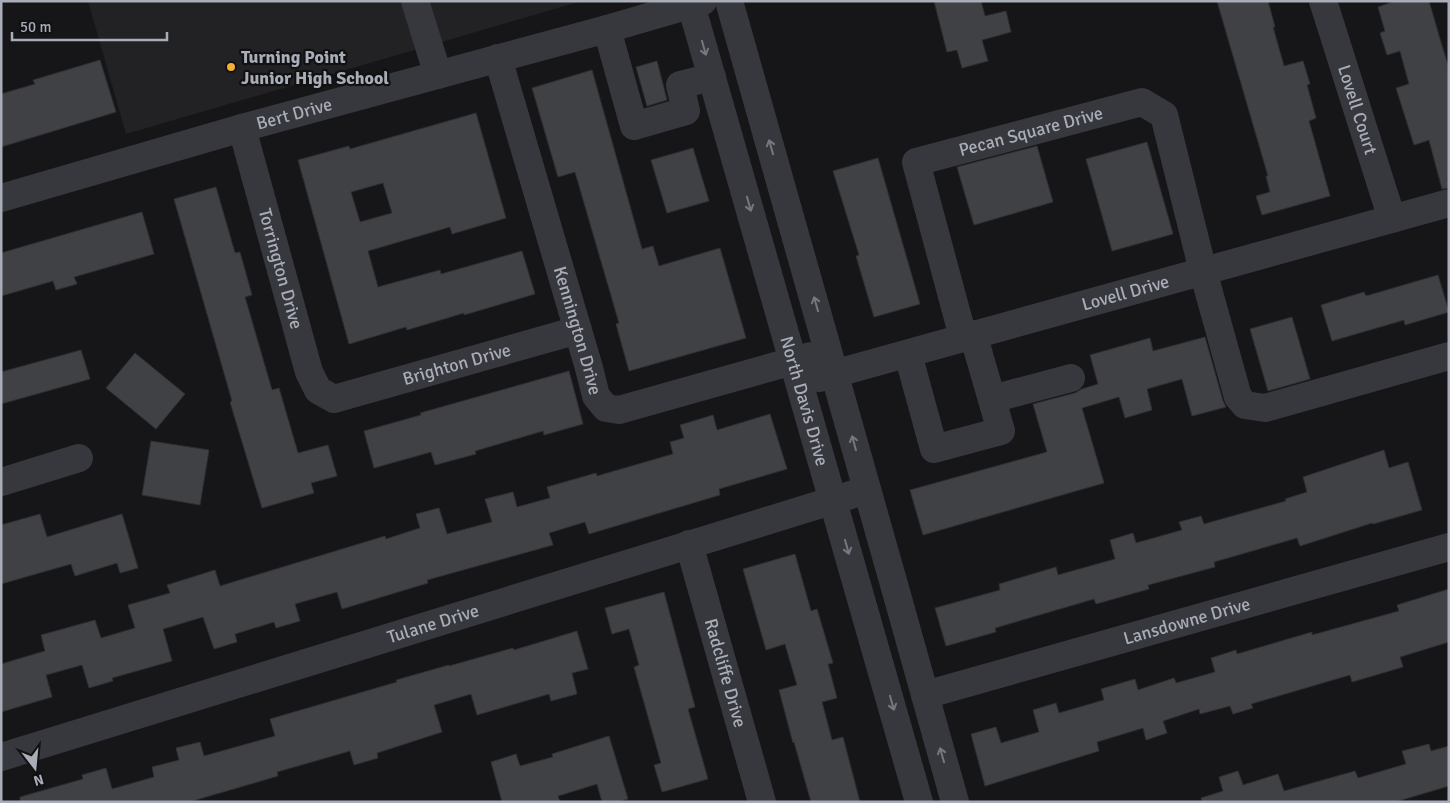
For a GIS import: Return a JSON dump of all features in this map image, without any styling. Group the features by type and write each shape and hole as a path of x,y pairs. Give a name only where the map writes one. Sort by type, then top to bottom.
{"street":[{"path":"415,1 438,75"},
{"name":"North Davis Drive","path":"729,1 955,802"},
{"name":"Lovell Court","path":"1323,1 1392,219"},
{"name":"Bert Drive","path":"1,198 242,128 607,29 695,2"},
{"name":"North Davis Drive","path":"695,2 712,77 919,802"},
{"path":"607,29 634,126 686,111 680,85 712,77"},
{"name":"Kennington Drive","path":"498,58 596,396 606,408 619,410 797,372 832,362"},
{"name":"Pecan Square Drive","path":"968,336 916,162 1142,102 1164,115 1203,271"},
{"name":"Torrington Drive","path":"242,128 309,372 318,390 334,399"},
{"name":"Lovell Drive","path":"832,362 908,354 1449,204"},
{"path":"1203,271 1238,397 1245,405 1265,408 1449,356"},
{"name":"Brighton Drive","path":"334,399 578,330"},
{"path":"908,354 934,449 1001,431 992,399 968,336"},
{"path":"992,399 1071,378"},
{"path":"1,482 79,458"},
{"name":"Tulane Drive","path":"1,757 867,490"},
{"name":"Radcliffe Drive","path":"689,544 762,802"},
{"name":"Lansdowne Drive","path":"926,695 1449,547"}],"shaded area":[{"name":"Turning Point Junior High School","path":"88,1 582,1 126,134"}],"building":[{"path":"934,1 981,1 985,16 1006,11 1011,32 982,40 988,61 962,68 957,50 947,52"},
{"path":"1217,1 1268,1 1284,66 1303,61 1310,84 1307,85 1316,118 1309,121 1330,196 1262,215 1256,196 1270,192 1266,176 1268,176"},
{"path":"1395,1 1429,1 1449,68 1449,188 1442,189 1429,140 1414,145 1396,88 1409,84 1400,51 1387,55 1380,33 1385,31 1378,7"},
{"path":"100,60 116,112 1,147 1,94 35,84 33,80"},
{"path":"657,61 667,100 647,106 636,67"},
{"path":"592,70 642,249 653,246 659,266 720,248 746,338 629,371 616,324 619,323 575,172 558,177 532,88"},
{"path":"476,113 506,218 452,234 450,227 368,251 378,287 440,270 441,274 522,251 535,294 464,315 464,313 407,330 406,327 349,344 298,160 349,146 350,149","holes":["383,183 392,213 360,222 351,192"]},
{"path":"1147,142 1173,234 1112,251 1086,159"},
{"path":"1037,146 1053,202 974,225 957,167"},
{"path":"693,148 709,201 667,213 651,160"},
{"path":"878,158 920,304 874,317 856,256 859,255 833,171"},
{"path":"216,187 235,253 240,252 252,295 245,297 272,390 279,388 298,453 328,445 337,476 311,483 314,493 262,508 230,402 232,401 174,199"},
{"path":"142,212 154,254 74,277 77,284 56,290 53,281 1,296 1,253"},
{"path":"1438,275 1449,312 1405,325 1404,320 1332,341 1321,305 1364,292 1366,296"},
{"path":"1292,317 1310,379 1268,391 1250,329"},
{"path":"1205,337 1226,407 1192,416 1182,379 1147,389 1152,410 1125,418 1119,397 1082,408 1104,483 923,535 910,490 1047,452 1033,404 1075,393 1098,384 1090,355 1150,338 1153,351"},
{"path":"81,350 90,379 1,404 1,372"},
{"path":"135,353 185,394 156,429 106,388"},
{"path":"569,371 583,424 544,435 543,431 475,451 476,454 435,465 431,452 374,468 364,431 421,415 420,413"},
{"path":"770,414 787,469 719,489 720,495 589,534 585,522 549,533 553,545 427,580 428,583 342,609 337,592 295,604 300,621 276,628 274,622 235,634 237,642 214,649 203,617 163,629 172,661 112,678 113,681 89,688 82,665 46,675 52,697 1,712 1,664 45,651 41,635 95,620 101,638 135,628 128,605 170,593 167,585 215,570 220,586 385,536 386,539 420,528 416,514 439,508 447,534 492,522 485,499 513,492 517,507 550,498 547,487 596,473 597,476 673,454 670,442 684,438 680,425 713,415 717,430"},
{"path":"151,441 209,450 200,505 142,495"},
{"path":"1384,450 1389,468 1408,462 1422,510 1372,523 1300,546 1297,538 1214,562 1215,567 1148,585 1149,589 1096,604 1094,599 995,628 996,632 946,646 935,608 1000,590 999,584 1056,567 1058,575 1115,559 1110,540 1133,533 1136,543 1182,530 1179,522 1201,516 1204,524 1286,501 1285,499 1307,492 1303,477"},
{"path":"40,514 47,537 122,514 138,568 120,573 117,563 75,576 71,564 1,584 1,525"},
{"path":"795,554 811,611 817,609 833,663 828,664 837,698 822,702 832,740 843,737 860,802 811,802 779,690 797,685 785,644 766,650 743,569"},
{"path":"1449,589 1449,642 1400,657 1403,667 1352,682 1350,675 1251,704 1253,708 1233,714 1230,706 1200,714 1199,709 1163,721 1167,733 1146,740 1143,728 1097,742 1099,751 985,786 971,734 996,727 1001,743 1039,732 1033,710 1056,703 1059,713 1104,700 1101,689 1135,679 1138,690 1174,678 1176,683 1215,672 1211,658 1236,650 1237,654 1312,632 1312,635 1399,611 1397,605"},
{"path":"664,592 695,707 688,709 708,779 662,792 654,765 661,763 634,667 639,665 629,629 612,634 605,608"},
{"path":"577,631 588,669 572,673 577,694 551,701 549,694 477,715 471,694 434,705 442,732 377,753 378,758 354,765 350,751 277,772 278,776 189,802 20,802 20,797 83,779 82,775 106,768 112,789 154,777 152,767 179,760 176,748 200,742 204,756 275,736 270,719 397,682 396,680 513,648 514,650"},
{"path":"609,736 628,799 617,802 602,802 597,784 558,796 560,802 502,802 491,762 516,754 520,766 553,757 552,754"},
{"path":"1429,744 1431,751 1449,746 1449,786 1395,802 1202,802 1201,798 1223,791 1219,777 1238,771 1243,785 1278,774 1284,791 1355,771 1358,778 1406,764 1402,751"}],"place":[{"name":"Turning Point Junior High School","path":"231,67"}]}
